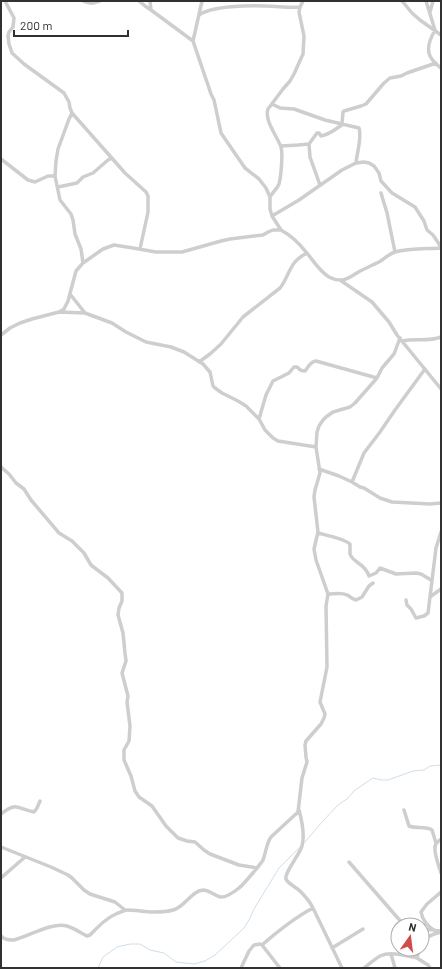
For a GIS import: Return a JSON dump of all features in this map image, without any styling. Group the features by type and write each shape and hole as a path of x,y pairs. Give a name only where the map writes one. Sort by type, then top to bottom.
{"street":[{"path":"83,1 91,4 100,1"},
{"path":"139,1 193,41"},
{"path":"150,1 151,10"},
{"path":"202,1 193,41 214,100 221,133 245,168 259,179 266,188 270,196 270,209 272,216 281,230 294,240 326,275 333,279 340,280 352,277 395,252 441,248 433,235 427,230 415,208 392,193 384,185 374,166 364,162 342,170 299,200 272,216"},
{"path":"270,196 276,189 279,182 282,150 270,126 267,112 294,74 303,54 304,36 300,18 300,7 303,1"},
{"path":"402,1 420,20 441,35"},
{"path":"426,1 435,30 430,38 429,54 430,58 441,68"},
{"path":"430,13 432,1"},
{"path":"7,2 14,18 13,27 8,36 12,53 24,64 64,93 69,102 72,113 125,173 146,192 148,196 148,212 140,249"},
{"path":"199,15 220,8 240,6 300,7"},
{"path":"320,185 310,157 309,144 317,133 321,136 336,129 342,124 344,111 366,104 390,78 401,76 407,72 436,63"},
{"path":"272,104 280,108 294,109 324,120 359,128 360,137 356,164"},
{"path":"72,113 68,119 58,149 55,176 60,200 71,214 73,220 75,234 81,249 83,263"},
{"path":"281,146 309,144"},
{"path":"58,187 77,183 83,177 93,173 112,158"},
{"path":"1,159 28,180 34,182 48,176 55,176"},
{"path":"381,194 395,252"},
{"path":"1,335 20,323 59,312 64,309 70,294 76,271 83,263 103,249 114,245 156,252 182,252 230,239 263,235 273,230 281,230"},
{"path":"199,362 221,344 243,317 284,284 291,267 307,253"},
{"path":"340,280 372,302 441,389"},
{"path":"70,294 85,313"},
{"path":"59,312 85,313 112,323 146,342 171,347 184,352 199,362 210,372 213,386 215,388 246,406 259,418 265,430 273,438 278,441 316,447"},
{"path":"401,340 433,340 441,337"},
{"path":"342,968 313,908 304,895 287,880 286,877 302,845 303,823 299,810 299,801 302,778 307,762 305,745 306,741 321,724 325,714 320,702 327,667 326,606 328,594 316,560 314,549 318,533 314,496 320,473 316,447 319,426 323,420 333,412 350,407 355,403 377,378 382,368 394,354 401,340"},
{"path":"259,418 266,396 273,381 289,373 294,367 305,371 310,364 316,361 377,378"},
{"path":"352,482 364,453 425,369"},
{"path":"1,467 24,489 31,500 60,533 72,541 84,553 91,565 108,578 122,593 122,601 118,615 123,633 126,661 122,673 128,696 127,702 130,726 129,741 124,750 124,760 139,797 152,806 166,826 178,838 195,842 210,854 239,865 257,868"},
{"path":"319,469 352,482 380,498 392,502 430,504 441,503"},
{"path":"406,600 416,618 424,616 428,613 436,548 441,532"},
{"path":"318,533 349,542 352,558 364,566 368,571 369,576 376,573 380,568 396,574 421,574 431,580"},
{"path":"328,594 343,593 348,595 351,599 356,600 362,597 369,586 373,583"},
{"path":"430,597 441,589"},
{"path":"1,814 8,808 14,807 34,812 40,801"},
{"path":"2,938 14,940 48,928 62,926 68,927 87,936 90,935 103,921 125,910 169,912 181,907 192,895 203,890 211,892 219,897 229,895 240,887 257,868 262,861 271,837 296,815 299,810"},
{"path":"404,810 411,828 428,828 432,830 436,843 435,847 441,873"},
{"path":"436,843 441,839"},
{"path":"1,847 68,875 90,894 115,902 125,910"},
{"path":"1,878 25,857"},
{"path":"349,862 397,917"},
{"path":"434,930 426,923 421,912 427,904 441,892"},
{"path":"241,968 249,951 254,945 262,945 291,921 313,908"},
{"path":"332,948 363,929"},
{"path":"430,930 441,932"},
{"path":"430,935 441,932"},
{"path":"262,945 280,968"},
{"path":"364,968 379,957 390,954"},
{"path":"392,957 395,968"},
{"path":"410,957 417,958 430,968"}],"waterway":[{"path":"305,842 337,806 347,799 355,790 373,778 388,780 413,771 424,770 430,766 441,765"},
{"path":"98,968 103,957 117,947 130,944 140,944 150,950 164,953 176,962 194,964 205,961 215,955 244,928 279,868 300,847"}]}
